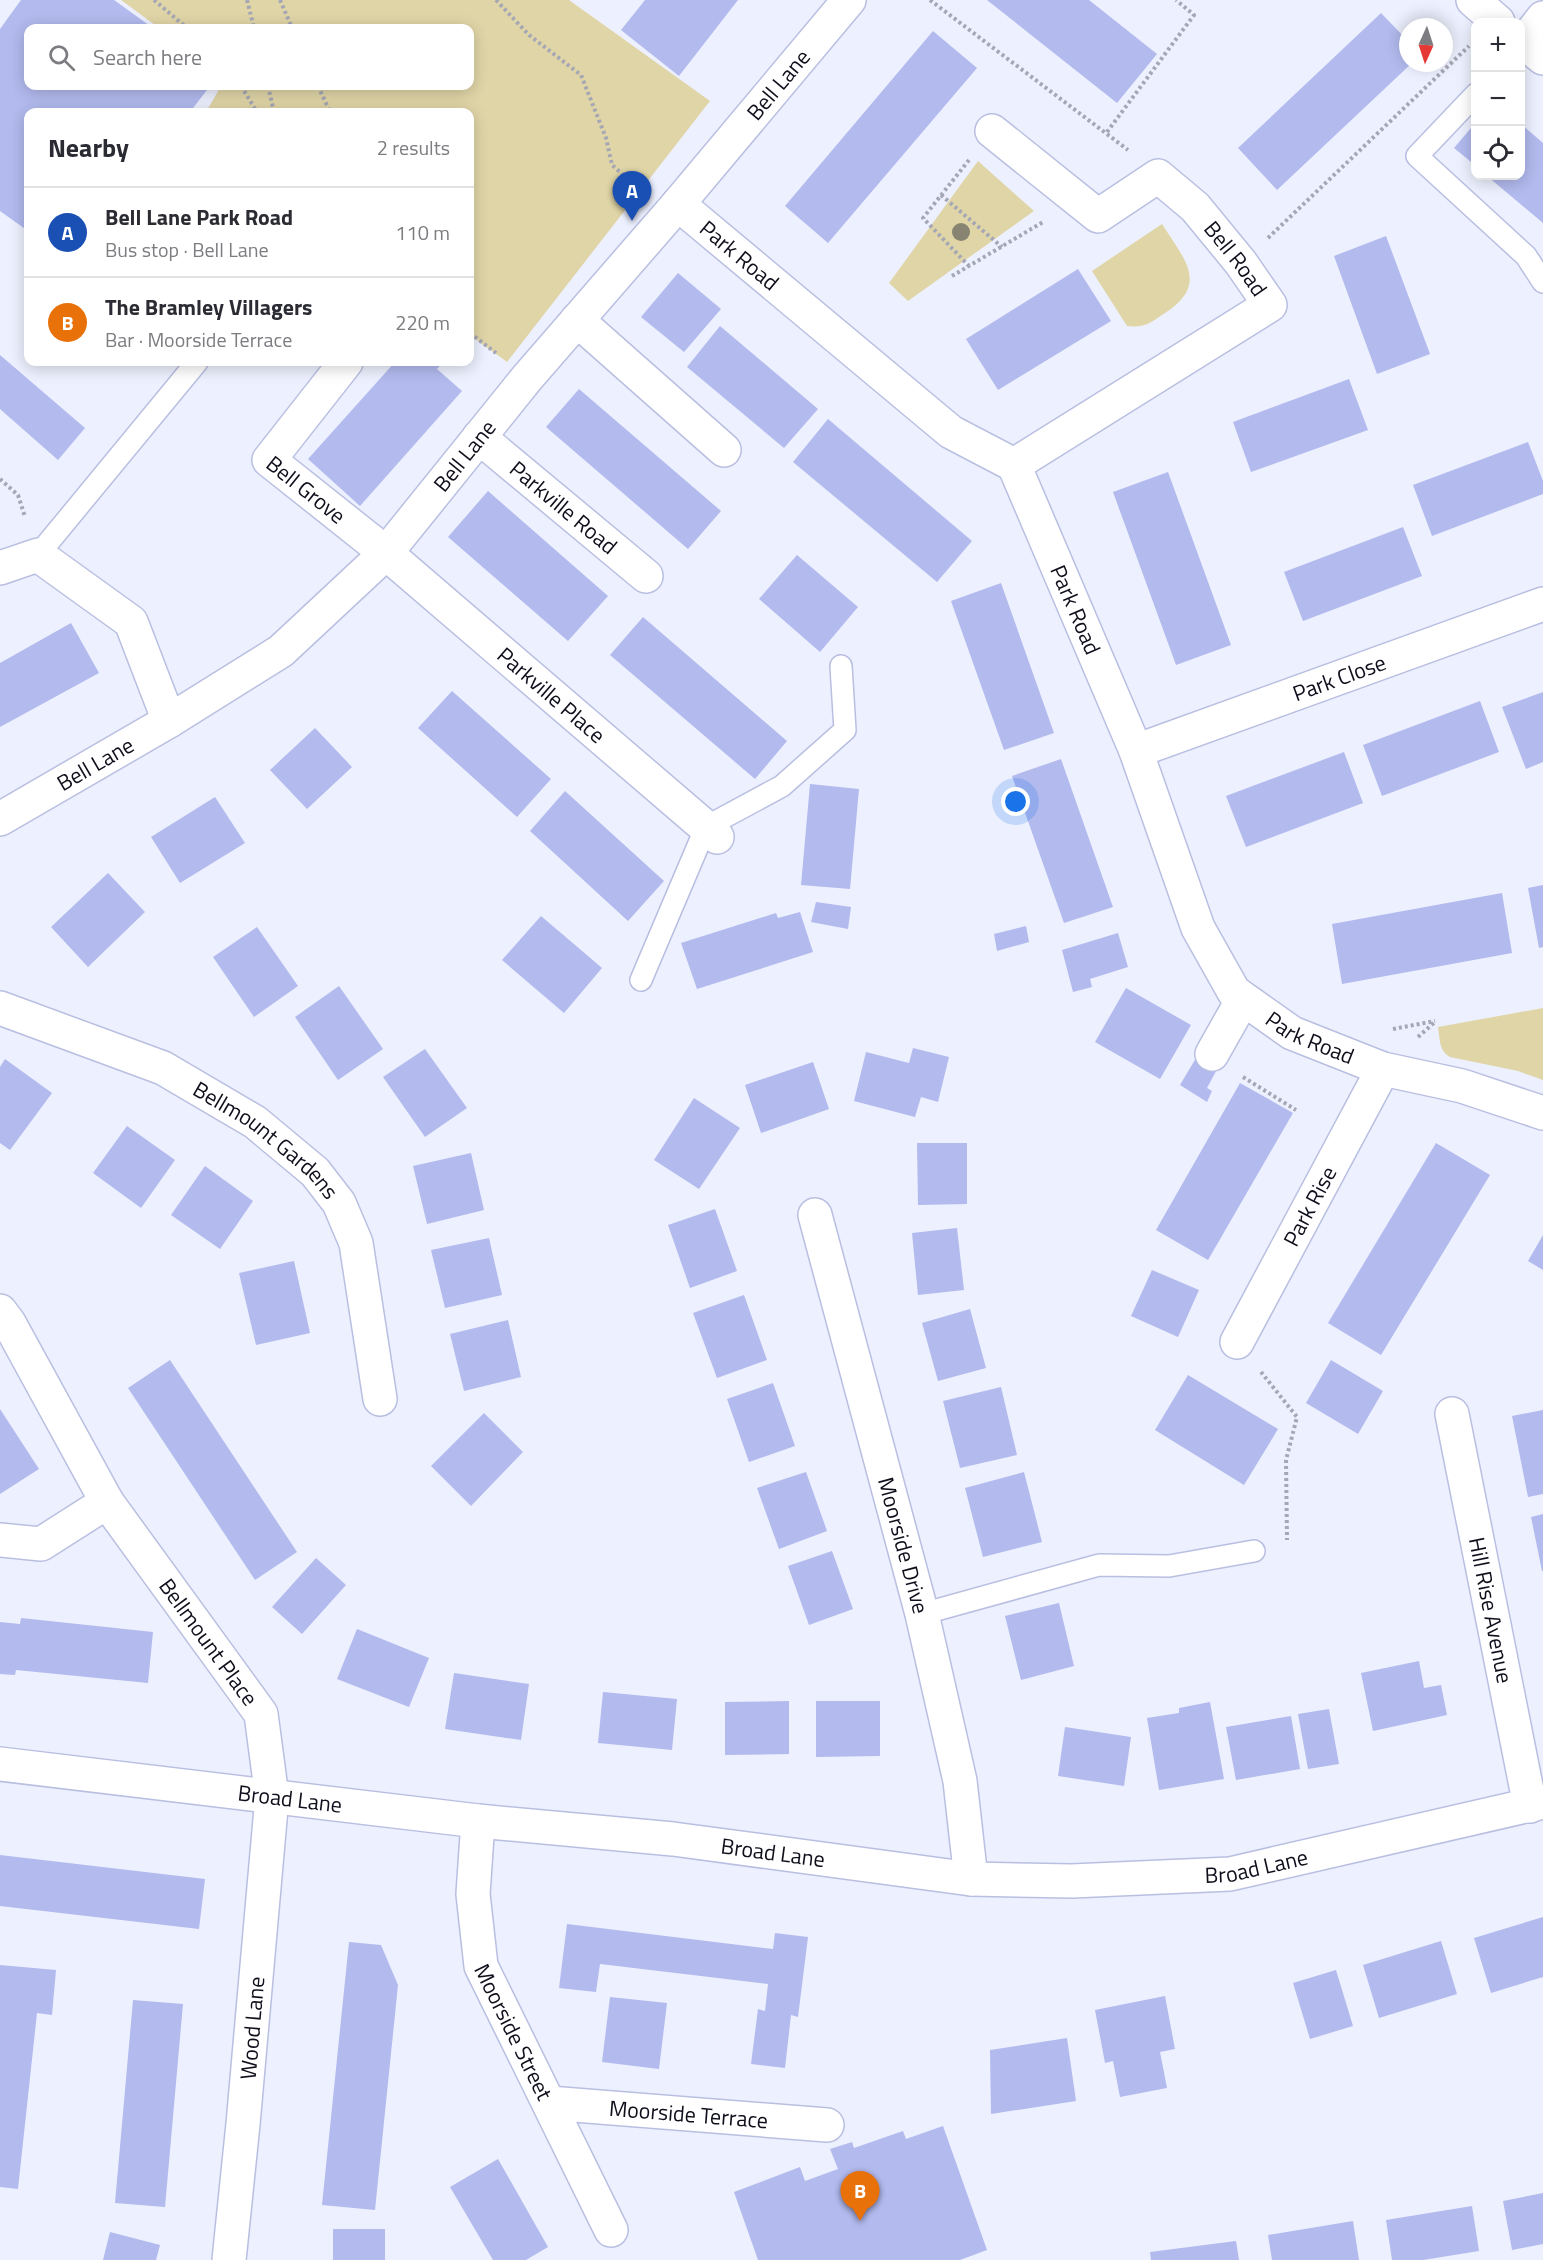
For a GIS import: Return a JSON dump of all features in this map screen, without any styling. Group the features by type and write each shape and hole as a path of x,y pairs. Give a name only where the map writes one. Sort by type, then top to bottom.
{"street":[{"name":"Bell Lane","path":"0,819 169,721 281,651 386,553 479,437 849,0"},
{"path":"1473,0 1493,18"},
{"path":"993,131 1098,216 1158,176"},
{"name":"Bell Road","path":"1014,465 1270,305 1242,263 1195,207 1158,176"},
{"name":"Park Road","path":"673,210 951,432 1014,465 1136,751 1198,928 1234,992 1292,1033 1383,1069 1462,1086 1543,1113"},
{"path":"577,320 724,450"},
{"name":"Bell Grove","path":"343,366 269,460 386,553"},
{"name":"Parkville Road","path":"479,437 646,576"},
{"name":"Parkville Place","path":"386,553 711,832"},
{"path":"0,568 38,555 131,622 169,721"},
{"name":"Park Close","path":"1136,751 1543,604"},
{"path":"1213,1053 1243,999"},
{"name":"Bellmount Gardens","path":"0,1008 163,1068 255,1122 315,1172 339,1203 356,1243 380,1399"},
{"name":"Park Rise","path":"1237,1342 1383,1069"},
{"name":"Moorside Drive","path":"815,1215 922,1614 960,1780 971,1879"},
{"name":"Bellmount Place","path":"0,1311 9,1323 107,1502 261,1714 272,1797"},
{"name":"Hill Rise Avenue","path":"1452,1414 1536,1804"},
{"path":"0,1540 41,1544 107,1502"},
{"name":"Broad Lane","path":"0,1764 478,1821 673,1839 971,1879 1072,1881 1230,1874 1536,1804"},
{"name":"Wood Lane","path":"229,2260 272,1797"},
{"name":"Moorside Street","path":"478,1821 473,1894 481,1966 610,2230"},
{"name":"Moorside Terrace","path":"549,2103 827,2124"}],"lane":[{"path":"1471,99 1417,156 1526,256 1543,282"},
{"path":"38,555 194,366"},
{"path":"640,980 711,832 782,786 845,730 841,666"},
{"path":"922,1614 1099,1565 1168,1566 1254,1551"}],"path":[{"path":"154,0 182,24"},
{"path":"247,0 253,24"},
{"path":"280,0 290,24"},
{"path":"496,0 529,35 581,75 606,138 612,165 673,210"},
{"path":"930,0 1107,132 1158,176"},
{"path":"1107,132 1194,15 1176,0"},
{"path":"1242,263 1471,45"},
{"path":"243,90 255,108"},
{"path":"269,90 273,108"},
{"path":"320,90 328,108"},
{"path":"969,266 923,218 971,158"},
{"path":"941,195 1002,247"},
{"path":"952,276 1052,217"},
{"path":"0,479 18,495 38,555"},
{"path":"1383,1030 1435,1021"},
{"path":"1213,1053 1242,1077 1296,1110"},
{"path":"1237,1342 1297,1417 1286,1460 1287,1547 1254,1551"}],"shaded area":[{"path":"121,0 569,0 710,101 507,362 474,338 474,108 208,108 219,90 474,90 474,24 154,24"},
{"path":"978,161 1034,211 908,301 889,283"},
{"path":"1162,224 1189,271 1190,281 1187,292 1179,302 1151,322 1138,326 1127,326 1092,271"},
{"path":"1543,1008 1543,1080 1518,1071 1450,1057 1442,1048 1438,1027"}],"building":[{"path":"21,0 114,0 147,24 24,24 24,90 207,90 193,108 24,108 24,228 0,211 0,29"},
{"path":"645,0 738,0 679,76 621,30"},
{"path":"987,0 1089,0 1157,54 1117,103"},
{"path":"1381,13 1399,32 1399,72 1402,72 1277,190 1238,148"},
{"path":"933,31 977,68 828,243 785,206"},
{"path":"1525,127 1543,143 1543,223 1492,180 1525,180"},
{"path":"1471,128 1471,162 1454,148"},
{"path":"1386,236 1430,354 1377,374 1334,256"},
{"path":"1078,269 1111,321 998,390 966,339"},
{"path":"678,273 721,309 684,352 641,317"},
{"path":"720,326 818,409 784,448 687,367"},
{"path":"0,355 85,428 58,460 0,409"},
{"path":"391,366 440,366 437,369 462,391 360,506 308,459"},
{"path":"1349,379 1368,430 1251,472 1233,422"},
{"path":"579,389 721,511 688,549 546,427"},
{"path":"828,419 972,541 937,582 793,462"},
{"path":"1528,442 1543,481 1543,494 1432,536 1413,485"},
{"path":"1168,472 1231,645 1176,665 1113,492"},
{"path":"488,491 608,596 568,641 448,537"},
{"path":"1403,527 1422,576 1303,621 1284,572"},
{"path":"797,555 858,607 820,652 759,599"},
{"path":"1001,583 1054,733 1004,750 951,601"},
{"path":"643,617 787,741 755,779 610,655"},
{"path":"71,623 99,673 0,727 0,663"},
{"path":"452,691 551,779 517,817 418,728"},
{"path":"1543,692 1543,762 1526,769 1502,707"},
{"path":"1480,701 1499,752 1382,796 1363,745"},
{"path":"315,728 352,767 307,809 270,770"},
{"path":"1344,752 1363,803 1246,847 1226,796"},
{"path":"1061,759 1113,907 1064,923 1012,776"},
{"path":"810,784 859,789 850,889 801,885"},
{"path":"565,791 664,881 628,921 530,831"},
{"path":"215,797 245,843 180,883 151,837"},
{"path":"108,873 145,912 88,967 51,927"},
{"path":"1543,885 1543,947 1539,948 1528,888"},
{"path":"1502,893 1512,953 1342,984 1332,924"},
{"path":"816,902 851,907 848,929 811,922"},
{"path":"800,912 813,952 697,989 681,943 776,913 778,918"},
{"path":"541,916 602,968 564,1013 502,960"},
{"path":"1026,926 1029,942 997,951 994,934"},
{"path":"257,927 298,986 254,1017 213,957"},
{"path":"1118,933 1128,967 1090,979 1092,987 1073,992 1062,950"},
{"path":"339,986 383,1049 338,1080 295,1017"},
{"path":"1126,988 1191,1025 1160,1079 1095,1042"},
{"path":"913,1048 949,1057 938,1102 921,1097 915,1117 854,1101 866,1052 909,1063"},
{"path":"1202,1048 1222,1060 1207,1088 1212,1091 1207,1102 1180,1085"},
{"path":"425,1049 467,1108 425,1137 383,1077"},
{"path":"5,1059 52,1093 10,1150 0,1143 0,1067"},
{"path":"813,1062 829,1109 761,1133 745,1085"},
{"path":"1240,1083 1293,1113 1208,1260 1156,1230"},
{"path":"694,1098 740,1128 699,1189 654,1160"},
{"path":"127,1126 175,1160 141,1208 93,1173"},
{"path":"917,1143 967,1143 967,1204 918,1205"},
{"path":"1436,1143 1490,1175 1381,1355 1328,1323"},
{"path":"471,1153 484,1210 427,1224 413,1166"},
{"path":"205,1166 253,1201 220,1249 171,1215"},
{"path":"715,1209 737,1271 690,1288 668,1225"},
{"path":"957,1228 964,1290 918,1295 912,1233"},
{"path":"1543,1235 1543,1270 1528,1261"},
{"path":"489,1238 502,1295 445,1308 431,1250"},
{"path":"294,1261 310,1333 256,1345 239,1273"},
{"path":"1152,1270 1199,1290 1178,1337 1131,1316"},
{"path":"744,1295 767,1360 717,1378 693,1313"},
{"path":"970,1309 986,1368 938,1381 922,1323"},
{"path":"508,1320 521,1377 464,1391 450,1334"},
{"path":"170,1360 297,1552 255,1580 128,1388"},
{"path":"1331,1360 1383,1391 1358,1434 1306,1403"},
{"path":"1188,1375 1278,1429 1244,1485 1155,1430"},
{"path":"773,1383 795,1446 749,1462 727,1399"},
{"path":"1001,1387 1017,1455 960,1468 943,1401"},
{"path":"0,1409 39,1469 0,1494"},
{"path":"1543,1410 1543,1494 1528,1497 1512,1416"},
{"path":"484,1413 523,1452 471,1506 431,1466"},
{"path":"806,1472 827,1531 779,1549 757,1488"},
{"path":"1024,1472 1042,1542 983,1557 965,1488"},
{"path":"1543,1514 1543,1571 1542,1571 1531,1517"},
{"path":"832,1551 853,1609 809,1625 788,1566"},
{"path":"316,1558 346,1585 302,1634 272,1607"},
{"path":"1059,1603 1074,1666 1021,1680 1005,1616"},
{"path":"21,1618 153,1632 148,1683 16,1670 15,1675 0,1674 0,1622 20,1624"},
{"path":"357,1629 429,1658 409,1707 337,1679"},
{"path":"1419,1661 1424,1688 1441,1685 1447,1715 1373,1731 1361,1673"},
{"path":"454,1673 529,1684 521,1740 445,1729"},
{"path":"603,1692 677,1699 672,1750 598,1743"},
{"path":"789,1701 789,1754 725,1755 725,1702"},
{"path":"816,1701 880,1701 880,1756 816,1757"},
{"path":"1210,1702 1224,1779 1159,1790 1147,1718 1179,1713 1179,1708"},
{"path":"1329,1709 1339,1764 1308,1769 1298,1714"},
{"path":"1291,1716 1300,1769 1236,1780 1226,1727"},
{"path":"1065,1727 1131,1737 1124,1786 1058,1776"},
{"path":"0,1855 205,1879 199,1929 0,1906"},
{"path":"1543,1917 1543,1977 1491,1993 1474,1938"},
{"path":"567,1924 773,1949 775,1933 808,1937 798,2017 791,2015 785,2068 751,2064 758,2009 765,2011 768,1984 600,1964 596,1992 559,1988"},
{"path":"1441,1941 1457,1994 1379,2018 1363,1965"},
{"path":"349,1942 381,1945 398,1985 375,2210 322,2205"},
{"path":"0,1965 56,1970 52,2015 37,2013 18,2189 0,2187"},
{"path":"1336,1970 1353,2026 1310,2039 1293,1983"},
{"path":"1165,1996 1175,2049 1160,2052 1167,2088 1120,2097 1113,2061 1105,2063 1095,2010"},
{"path":"610,1997 667,2003 659,2069 602,2062"},
{"path":"133,2000 183,2004 165,2207 115,2203"},
{"path":"1067,2038 1076,2101 991,2114 990,2050"},
{"path":"943,2126 987,2250 960,2260 758,2260 734,2192 800,2167 805,2181 838,2169 830,2149 852,2142 854,2148 903,2131 906,2139"},
{"path":"498,2159 548,2247 526,2260 493,2260 450,2187"},
{"path":"1543,2193 1543,2244 1512,2250 1503,2201"},
{"path":"1472,2206 1479,2251 1423,2260 1392,2260 1386,2220"},
{"path":"1353,2221 1359,2260 1272,2260 1268,2235"},
{"path":"333,2229 385,2229 385,2260 333,2260"},
{"path":"110,2232 160,2245 156,2260 103,2260"},
{"path":"1236,2241 1239,2260 1151,2260 1150,2252"}],"place":[{"name":"Bell Lane Park Road","path":"632,221"},
{"name":"The Bramley Villagers","path":"860,2221"}]}
